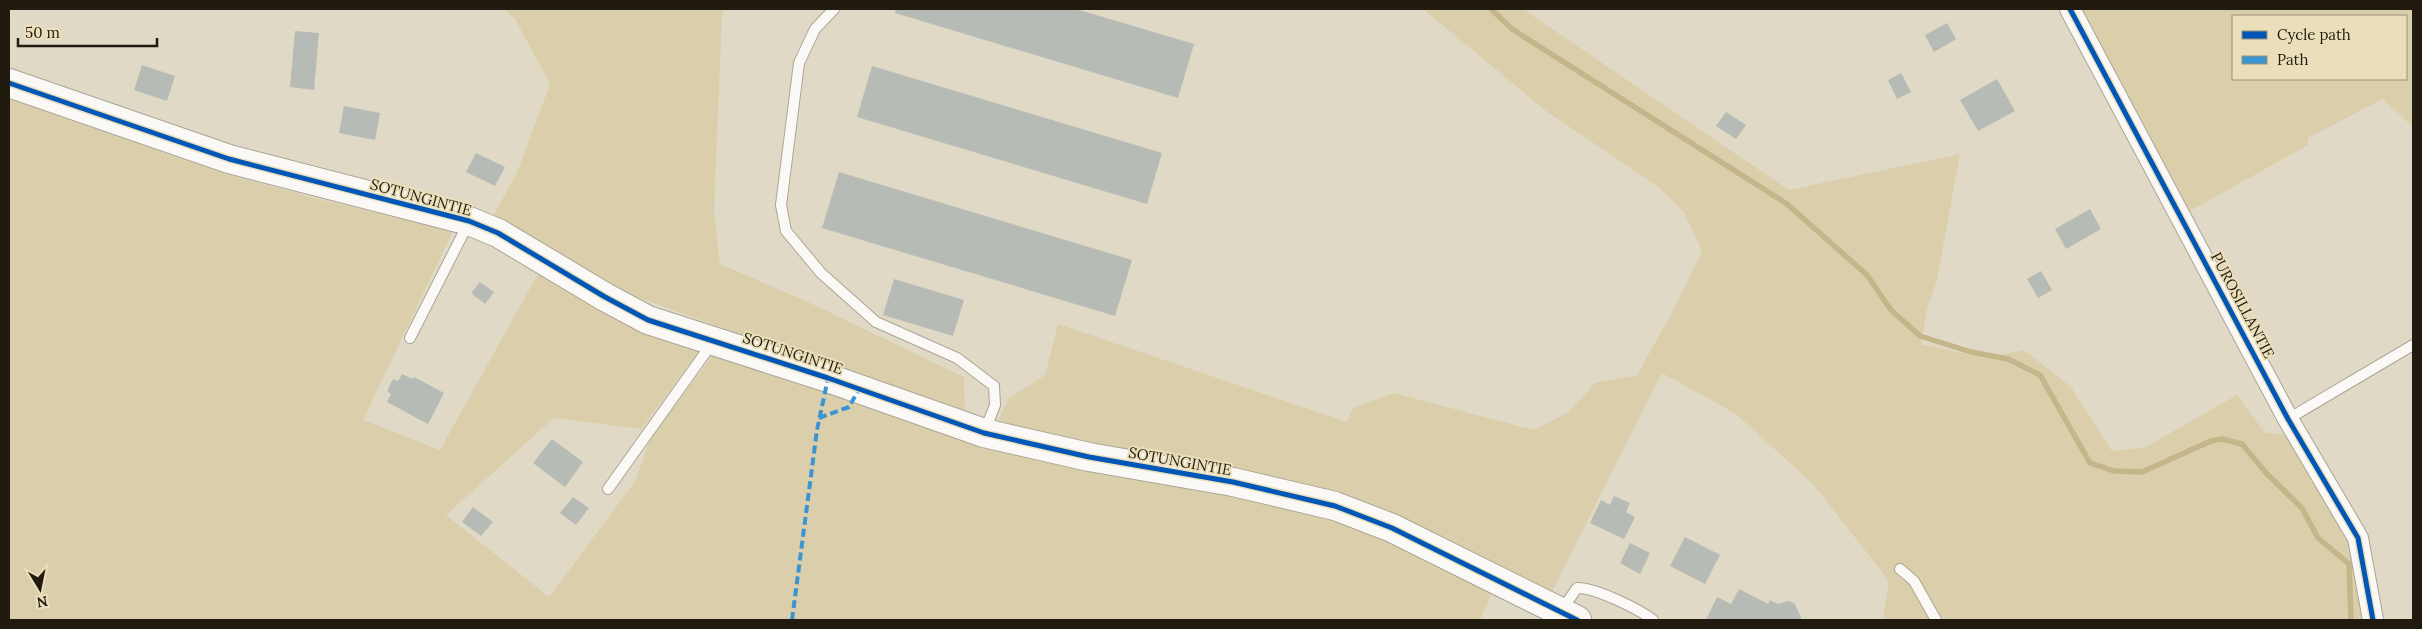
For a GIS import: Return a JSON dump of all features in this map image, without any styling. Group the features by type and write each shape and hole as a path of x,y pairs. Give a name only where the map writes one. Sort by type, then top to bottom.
{"street":[{"name":"PUROSILLANTIE","path":"2070,9 2288,419 2358,538 2373,620"},
{"name":"SOTUNGINTIE","path":"9,83 229,159 469,221 498,233 605,297 648,320 984,432 1089,457 1233,482 1336,506 1392,528 1569,616"}],"lane":[{"path":"834,9 815,29 799,63 781,205 786,231 821,273 876,322 957,358 994,386 995,405 984,432"},
{"path":"410,338 469,221"},
{"path":"608,488 714,341"},
{"path":"2288,419 2413,345"},
{"path":"1900,569 1914,581 1936,620"},
{"path":"1569,616 1571,594 1577,588 1585,587 1599,592 1653,620"}],"shaded area":[{"path":"504,9 724,9 722,15 714,212 720,264 808,302 964,377 965,414 617,290 493,216 517,173 550,84 515,19"},
{"path":"1423,9 1523,9 1789,190 1960,154 1937,280 1927,310 1921,344 1985,358 2024,350 2071,387 2112,451 2144,448 2237,395 2265,433 2284,434 2333,509 2354,556 2365,620 1943,620 1924,588 1913,585 1932,620 1883,620 1889,581 1813,484 1736,414 1662,373 1551,593 1408,523 1031,435 997,424 1008,399 1045,375 1058,324 1347,422 1353,408 1394,393 1534,430 1569,412 1595,383 1637,375 1673,311 1702,251 1684,212 1657,186 1546,111"},
{"path":"2070,9 2413,9 2413,127 2383,99 2308,138 2308,145 2181,216"},
{"path":"9,99 225,174 318,199 453,231 363,420 440,450 539,272 602,311 701,349 641,429 554,418 446,515 549,597 636,480 650,439 716,351 1008,454 1103,475 1234,495 1345,521 1493,590 1480,620 9,620"}],"building":[{"path":"896,9 1076,9 1194,44 1178,98 895,13"},
{"path":"1947,23 1956,39 1934,52 1925,35"},
{"path":"295,31 319,33 314,90 290,87"},
{"path":"142,65 175,76 167,101 134,90"},
{"path":"872,66 1162,153 1147,204 857,117"},
{"path":"1901,73 1911,92 1897,99 1888,80"},
{"path":"1997,79 2015,111 1978,131 1960,100"},
{"path":"344,106 380,113 375,140 339,133"},
{"path":"1726,112 1746,125 1736,139 1716,126"},
{"path":"476,153 505,167 495,186 466,172"},
{"path":"839,172 1132,260 1115,316 822,228"},
{"path":"2090,209 2101,229 2066,249 2055,229"},
{"path":"2041,271 2052,290 2038,298 2027,279"},
{"path":"894,279 964,300 953,336 883,315"},
{"path":"480,282 494,292 485,304 471,293"},
{"path":"402,374 413,379 414,377 444,393 428,424 387,402 391,394 387,391 393,379 398,381"},
{"path":"552,439 583,462 565,487 533,463"},
{"path":"1614,496 1630,503 1626,512 1635,517 1624,539 1590,523 1601,500 1610,505"},
{"path":"573,497 589,508 576,525 560,513"},
{"path":"473,507 493,522 481,536 462,522"},
{"path":"1685,537 1720,555 1705,584 1670,566"},
{"path":"1630,543 1650,553 1640,574 1620,563"},
{"path":"1739,589 1768,604 1770,600 1778,604 1789,601 1795,604 1802,620 1706,620 1717,597 1731,604"}],"waterway":[{"path":"1491,9 1512,29 1787,204 1867,275 1891,310 1920,336 1971,352 2008,359 2040,375 2090,463 2114,471 2142,472 2211,441 2222,439 2242,444 2267,474 2302,508 2318,538 2349,564 2351,620"}],"marked path":[{"path":"792,620 817,430 828,378"},
{"path":"819,418 849,407 859,389"}],"cycle path":[{"path":"2070,9 2288,419 2358,538 2373,620"},
{"path":"9,83 229,159 469,221 498,233 605,297 648,320 828,378 984,433 1089,457 1233,482 1335,506 1392,528 1577,620"}]}
